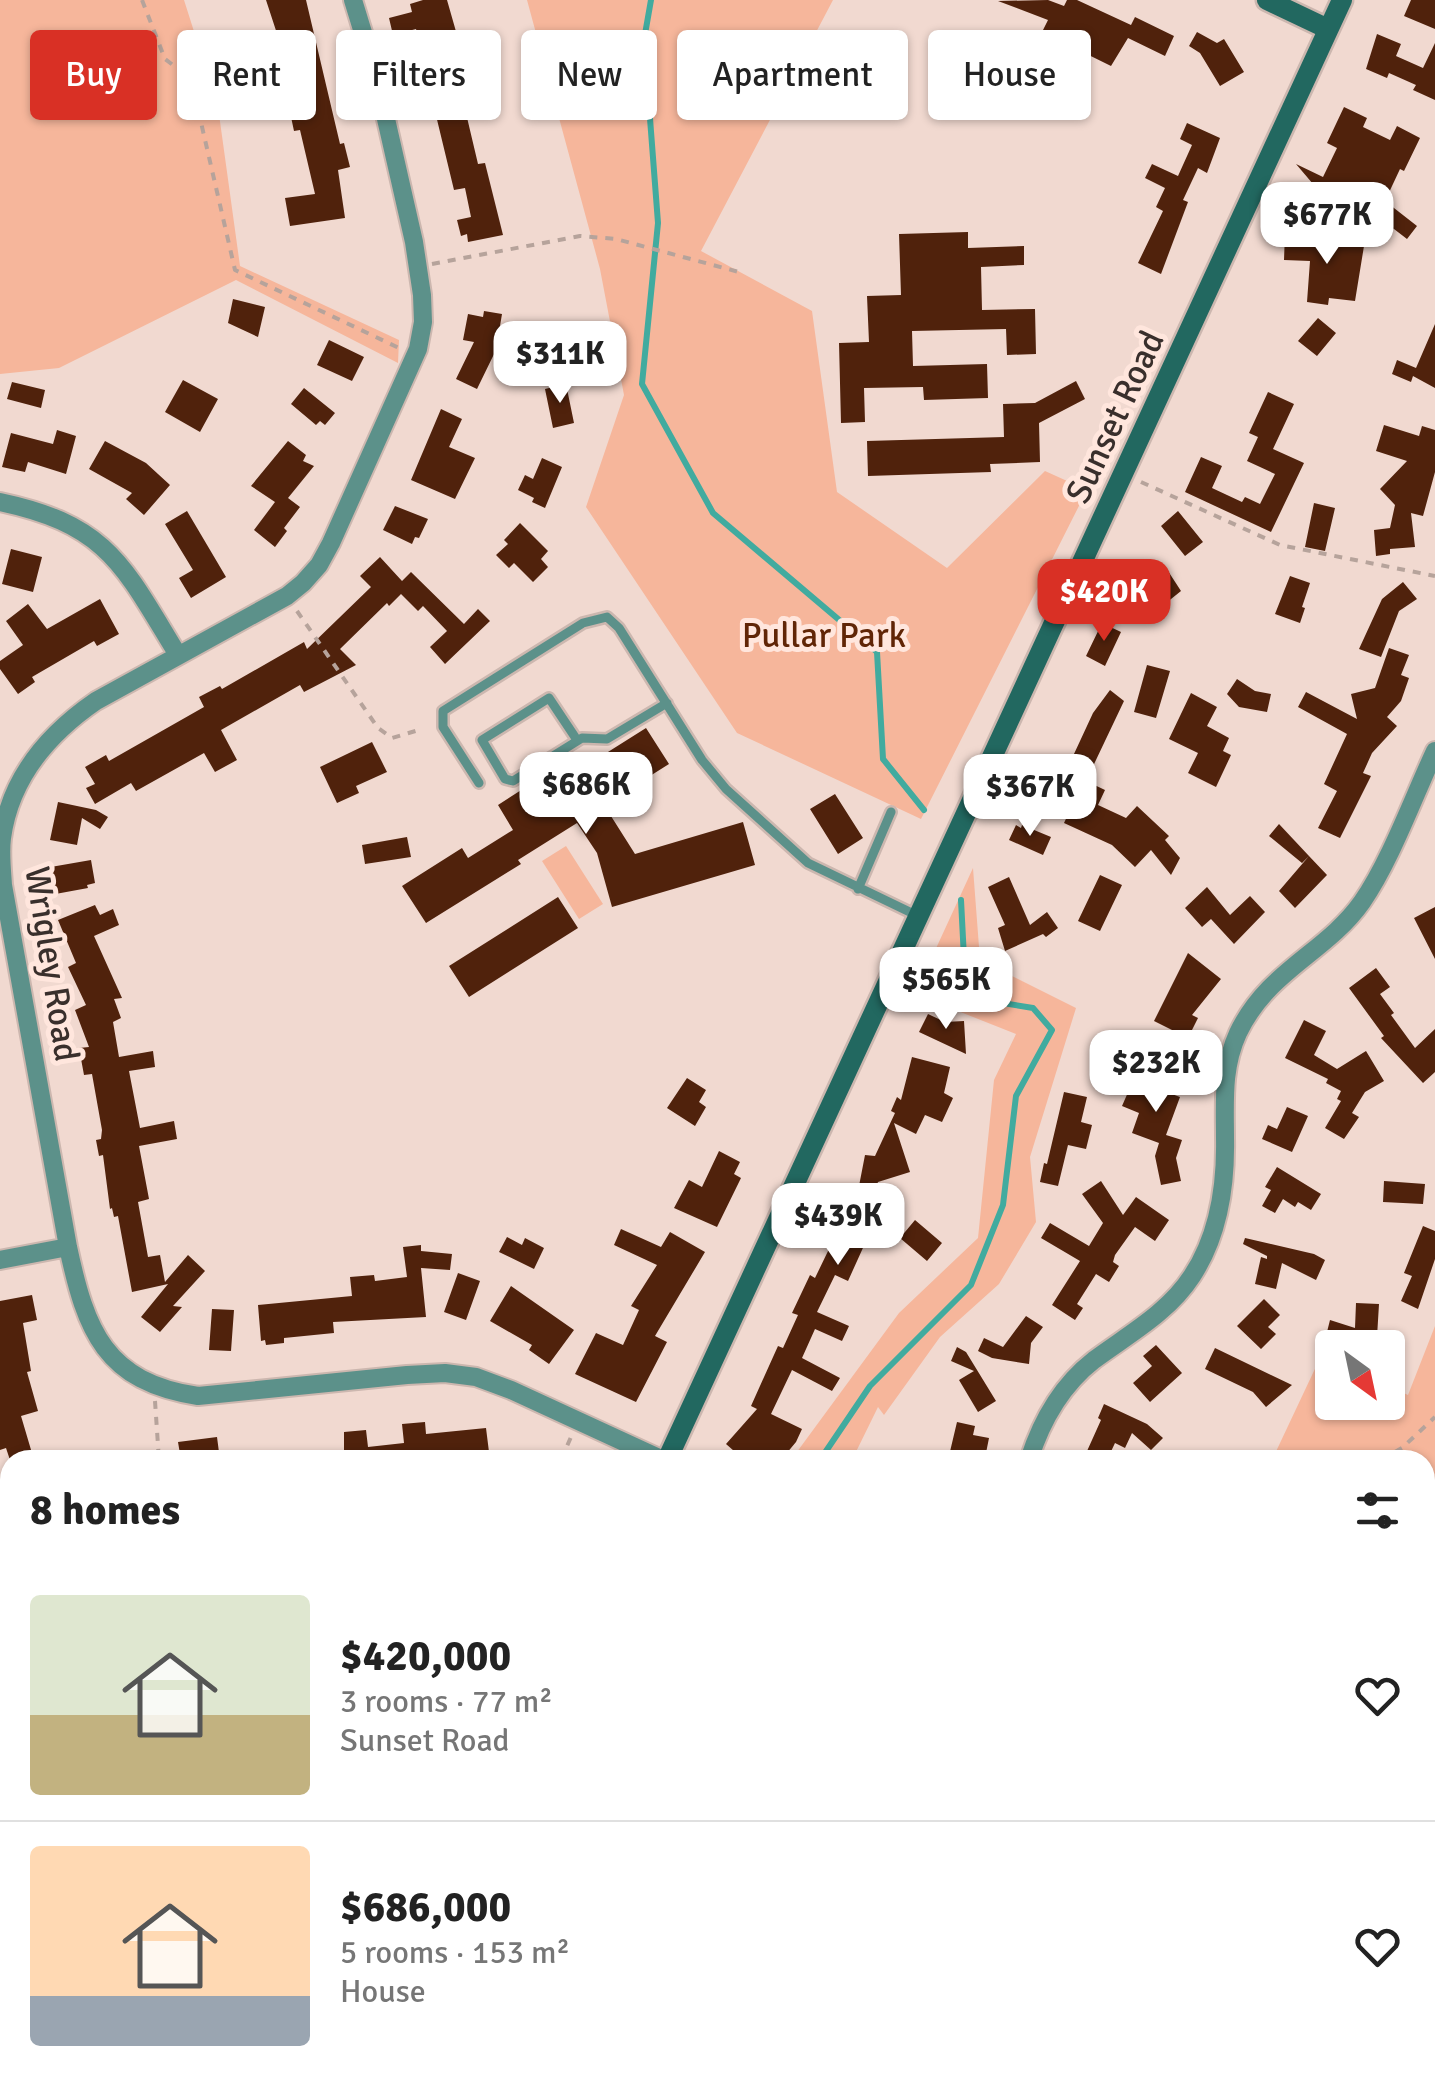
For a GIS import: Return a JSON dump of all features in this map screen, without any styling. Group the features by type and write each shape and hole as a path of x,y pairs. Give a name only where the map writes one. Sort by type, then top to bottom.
{"main road":[{"path":"1267,0 1328,29"},
{"name":"Sunset Road","path":"670,1450 1342,0"}],"street":[{"name":"Wrigley Road","path":"353,0 376,75 418,267 423,322 418,349 319,565 287,596 69,719 46,742 26,771 10,806 1,840 2,885 68,1247 80,1300 94,1332 110,1355 135,1377 158,1387 198,1396 445,1374 476,1377 642,1450"},
{"path":"0,502 32,509 95,538 120,564 178,656"},
{"path":"1032,1450 1042,1425 1073,1380 1155,1316 1191,1276 1218,1220 1225,1138 1224,1083 1237,1035 1283,972 1335,932 1363,901 1435,751"},
{"path":"0,1260 68,1247"}],"lane":[{"path":"479,783 442,726 443,711 592,619 607,617 614,622 702,760 726,788 808,863 918,916"},
{"path":"578,740 549,698 486,736 482,743 510,781 578,740 610,737 667,703"},
{"path":"858,890 891,812"}],"path":[{"path":"142,0 165,59 191,79 235,270 401,349"},
{"path":"418,267 580,236 616,240 739,272"},
{"path":"1124,474 1280,545 1435,576"},
{"path":"287,596 378,728 392,738 422,729"},
{"path":"158,1387 154,1411 158,1450"},
{"path":"1398,1450 1435,1417"},
{"path":"565,1450 578,1422"}],"green space":[{"path":"0,0 184,0 194,30 177,30 177,120 220,120 240,266 399,340 398,363 236,280 59,368 0,374"},
{"name":"Pullar Park","path":"527,0 833,0 817,30 677,30 677,120 770,120 701,251 812,311 837,492 947,568 1045,471 1087,490 921,819 737,733 586,507 624,395 600,269 560,120 657,120 657,30 535,30"},
{"path":"566,846 603,904 579,919 542,861"},
{"path":"973,868 980,960 1076,1008 1030,1157 1036,1222 999,1284 940,1337 884,1415 878,1407 857,1450 798,1450 899,1313 978,1238 994,1080 1016,1034 915,994"},
{"path":"1435,1326 1435,1450 1277,1450 1315,1369 1315,1420 1405,1420 1405,1394 1408,1395"}],"building":[{"path":"266,0 306,0 313,30 276,30"},
{"path":"447,0 456,30 392,30 389,18 412,12 410,4"},
{"path":"1048,0 1064,6 1067,0 1077,0 1131,25 1135,17 1174,36 1165,56 1128,38 1111,66 1091,56 1091,30 1043,30 1048,20 998,1"},
{"path":"1411,0 1435,0 1435,29 1404,16"},
{"path":"1197,32 1217,43 1224,39 1244,72 1220,86 1200,53 1189,46"},
{"path":"1377,34 1401,44 1396,56 1423,68 1435,43 1435,100 1413,90 1416,85 1389,73 1387,78 1366,69"},
{"path":"316,42 340,144 344,143 350,167 338,170 345,218 290,226 285,198 315,194 300,130 294,131 292,120 316,120"},
{"path":"1344,107 1367,118 1363,127 1390,140 1397,126 1420,138 1385,201 1417,226 1407,239 1368,209 1364,244 1296,164 1323,177 1337,148 1327,143"},
{"path":"437,120 468,120 478,164 485,163 503,235 468,242 467,234 461,236 457,220 471,217 465,188 454,190"},
{"path":"1187,123 1220,138 1207,173 1198,168 1183,200 1188,202 1161,274 1138,263 1163,211 1156,207 1165,188 1145,178 1152,164 1178,176 1192,145 1180,139"},
{"path":"968,232 968,248 1024,246 1024,265 981,267 982,310 1035,309 1036,354 1007,355 1006,329 912,331 913,366 987,364 988,398 924,400 923,387 864,388 865,422 841,423 839,343 869,342 867,296 901,295 899,234"},
{"path":"1285,233 1318,234 1318,242 1364,246 1355,301 1329,298 1328,305 1307,302 1310,261 1284,260"},
{"path":"233,299 265,307 258,337 228,323"},
{"path":"484,311 502,314 496,350 477,389 456,379 474,342 463,340 468,314 483,317"},
{"path":"1318,318 1336,333 1317,356 1298,341"},
{"path":"1435,324 1435,388 1413,376 1411,382 1392,374 1397,360 1416,368"},
{"path":"329,340 364,357 352,381 317,365"},
{"path":"183,380 218,399 200,432 165,412"},
{"path":"1076,381 1085,399 1039,423 1040,462 990,464 991,472 868,476 867,441 1004,437 1003,404 1035,403"},
{"path":"12,382 45,390 41,408 7,399"},
{"path":"566,384 574,423 553,428 545,389"},
{"path":"304,388 335,413 325,425 320,421 316,425 291,404"},
{"path":"1268,392 1294,404 1273,449 1304,463 1271,532 1185,492 1201,457 1222,466 1212,488 1242,502 1245,497 1260,504 1275,474 1247,461 1258,437 1249,433"},
{"path":"441,409 462,419 449,447 475,458 455,499 411,480"},
{"path":"1384,425 1419,436 1422,426 1435,430 1435,472 1423,516 1411,513 1415,547 1390,549 1390,554 1376,556 1374,530 1390,528 1395,505 1380,489 1407,461 1376,451"},
{"path":"57,430 76,436 66,474 28,462 25,472 2,467 11,433 53,444"},
{"path":"105,441 146,463 170,485 144,515 126,499 132,493 89,469"},
{"path":"288,441 306,455 303,461 314,466 288,498 300,507 275,547 254,530 275,502 251,486"},
{"path":"542,458 562,467 545,508 518,490 525,475 533,479"},
{"path":"1314,503 1335,508 1325,551 1305,547"},
{"path":"395,506 428,519 412,544 383,530"},
{"path":"187,511 226,577 191,598 179,578 193,570 165,524"},
{"path":"1178,511 1203,542 1185,556 1161,526"},
{"path":"520,523 548,551 541,559 548,567 533,582 514,563 509,568 496,555"},
{"path":"11,549 42,557 33,592 2,584"},
{"path":"380,557 402,581 411,572 464,624 478,609 490,621 445,664 430,647 447,631 423,606 418,611 401,594 340,649 356,665 304,692 300,685 221,730 237,760 215,772 204,753 136,791 131,783 95,804 86,788 95,784 85,767 106,755 109,761 204,707 199,697 220,686 222,689 304,642 307,649 371,587 360,576"},
{"path":"1145,560 1168,571 1181,591 1166,603 1154,587 1137,577"},
{"path":"1290,576 1310,583 1300,623 1275,614"},
{"path":"1403,582 1417,599 1399,611 1381,657 1359,649 1382,599"},
{"path":"100,599 119,634 97,646 94,641 32,677 35,682 18,694 0,669 0,661 23,645 6,621 28,604 47,629"},
{"path":"1102,623 1121,632 1105,666 1086,656"},
{"path":"1389,648 1409,655 1401,675 1409,678 1401,701 1387,717 1397,726 1372,753 1363,773 1371,776 1340,838 1318,828 1337,791 1324,784 1347,734 1298,707 1306,692 1357,719 1351,694 1375,688"},
{"path":"1147,665 1170,671 1156,718 1134,712"},
{"path":"1237,679 1255,691 1271,694 1267,712 1239,707 1227,694"},
{"path":"1110,690 1124,701 1086,781 1105,790 1098,805 1126,818 1137,806 1169,836 1165,840 1180,858 1171,875 1151,850 1135,867 1112,845 1064,823 1079,791 1061,782 1093,713"},
{"path":"1191,693 1217,707 1207,726 1229,738 1223,751 1231,755 1216,787 1188,773 1198,753 1169,739"},
{"path":"646,728 669,764 604,805 635,854 743,822 755,865 612,907 597,853 577,823 518,860 521,864 426,923 402,886 462,848 468,858 513,830 498,805 554,769 562,781"},
{"path":"372,742 387,772 356,786 359,793 337,803 320,767"},
{"path":"835,794 863,838 838,854 810,809"},
{"path":"58,802 96,810 108,817 100,829 82,818 77,845 50,840"},
{"path":"1279,824 1309,856 1302,863 1269,836"},
{"path":"1016,825 1051,837 1043,855 1009,840"},
{"path":"407,837 411,857 365,864 362,845"},
{"path":"1309,856 1327,875 1295,908 1279,891"},
{"path":"91,860 95,883 87,885 88,888 50,895 45,868"},
{"path":"1100,875 1122,885 1100,931 1078,921"},
{"path":"1009,877 1030,925 1047,912 1058,928 1046,937 1043,934 1005,951 998,928 1005,925 988,887"},
{"path":"1207,887 1230,915 1250,896 1265,912 1234,944 1211,919 1202,927 1185,908"},
{"path":"558,897 578,928 469,997 449,966"},
{"path":"95,905 100,915 113,909 119,925 94,936 122,998 114,999 121,1018 113,1022 119,1057 153,1051 155,1067 129,1071 140,1128 174,1121 177,1139 139,1146 149,1199 138,1202 148,1257 160,1255 165,1282 188,1255 205,1271 173,1306 182,1307 160,1332 141,1317 168,1284 132,1292 118,1216 114,1217 110,1209 103,1155 99,1156 96,1140 101,1139 102,1130 92,1074 84,1075 79,1048 89,1047 75,1010 86,1005 68,967 76,963 58,920"},
{"path":"1435,907 1435,959 1414,918"},
{"path":"1188,953 1221,979 1192,1015 1198,1018 1188,1038 1154,1021"},
{"path":"1376,968 1390,987 1380,994 1415,1048 1435,1029 1435,1072 1423,1083 1381,1038 1384,1036 1349,988"},
{"path":"928,1014 945,1022 964,1021 966,1054 919,1032"},
{"path":"1304,1020 1326,1031 1314,1055 1337,1069 1366,1051 1384,1081 1365,1092 1352,1113 1359,1117 1344,1139 1325,1128 1341,1101 1337,1099 1341,1091 1326,1083 1328,1079 1285,1058"},
{"path":"912,1057 950,1067 944,1093 953,1098 942,1122 925,1115 916,1134 894,1123 910,1172 878,1182 870,1202 881,1208 848,1281 835,1275 817,1312 849,1326 842,1341 815,1329 802,1358 840,1378 832,1391 792,1370 771,1414 802,1429 796,1442 789,1450 733,1450 726,1444 757,1409 751,1406 778,1346 783,1348 798,1315 792,1313 810,1275 815,1278 830,1247 825,1244 853,1184 859,1186 865,1155 875,1156 895,1113 891,1111 897,1097 901,1100"},
{"path":"1143,1058 1177,1071 1169,1093 1180,1097 1166,1135 1182,1140 1176,1158 1181,1181 1161,1185 1155,1156 1159,1143 1132,1133 1139,1113 1122,1106"},
{"path":"687,1078 706,1090 699,1102 706,1107 695,1126 667,1108"},
{"path":"1064,1092 1087,1097 1081,1122 1092,1125 1086,1149 1068,1145 1058,1186 1040,1182"},
{"path":"1287,1107 1308,1116 1292,1152 1262,1139 1268,1125 1277,1129"},
{"path":"719,1151 740,1162 734,1174 741,1178 717,1227 674,1208 689,1180 702,1187"},
{"path":"1277,1167 1321,1194 1311,1210 1298,1202 1295,1207 1283,1199 1275,1213 1262,1206 1271,1190 1265,1187"},
{"path":"1101,1181 1123,1215 1136,1197 1169,1220 1155,1241 1135,1227 1115,1255 1113,1262 1119,1266 1109,1282 1096,1274 1077,1304 1083,1308 1075,1320 1052,1305 1080,1261 1041,1238 1050,1223 1089,1246 1103,1223 1082,1194"},
{"path":"1384,1181 1425,1184 1423,1204 1383,1202"},
{"path":"915,1220 942,1243 927,1261 900,1238"},
{"path":"1423,1226 1435,1231 1435,1259 1418,1309 1401,1301 1412,1276 1404,1273"},
{"path":"621,1229 661,1247 670,1232 705,1252 655,1336 667,1342 636,1402 575,1374 596,1333 623,1345 639,1310 631,1306 657,1265 614,1245"},
{"path":"507,1237 522,1245 525,1238 544,1248 534,1269 499,1252"},
{"path":"1245,1238 1325,1260 1316,1280 1282,1263 1276,1289 1255,1284 1261,1257 1267,1256 1243,1244"},
{"path":"421,1245 421,1251 452,1254 450,1270 421,1268 426,1317 333,1322 334,1333 284,1338 284,1343 266,1345 265,1340 261,1341 258,1305 352,1296 350,1277 374,1275 375,1281 407,1277 403,1247"},
{"path":"458,1273 480,1281 466,1320 444,1312"},
{"path":"511,1286 574,1330 549,1364 529,1350 532,1345 490,1321"},
{"path":"32,1295 37,1320 23,1323 31,1371 27,1372 38,1411 21,1416 31,1450 0,1450 0,1301"},
{"path":"1264,1299 1280,1315 1268,1327 1276,1334 1261,1349 1237,1326"},
{"path":"1356,1303 1379,1304 1377,1330 1328,1330 1330,1320 1355,1328"},
{"path":"212,1309 234,1310 231,1351 209,1350"},
{"path":"1026,1316 1043,1327 1031,1343 1029,1364 992,1358 978,1351 984,1338 1003,1347"},
{"path":"1156,1345 1182,1373 1150,1402 1133,1383 1152,1366 1143,1356"},
{"path":"957,1347 966,1352 996,1401 978,1412 959,1380 974,1371 951,1361"},
{"path":"1215,1348 1292,1385 1266,1407 1253,1392 1205,1369"},
{"path":"1104,1404 1147,1424 1163,1438 1151,1450 1132,1433 1125,1448 1115,1443 1112,1450 1088,1450 1101,1420 1098,1418"},
{"path":"425,1422 426,1434 486,1428 489,1450 344,1450 344,1432 366,1430 368,1447 404,1443 402,1424"},
{"path":"957,1422 975,1426 973,1435 989,1438 987,1450 950,1450"},
{"path":"217,1437 219,1450 179,1450 178,1442"}],"waterway":[{"path":"651,0 644,40 658,223 642,384 713,513 877,652 883,759 924,810"},
{"path":"827,1450 870,1386 971,1285 1003,1205 1016,1096 1052,1030 1033,1008 966,997 961,900"}]}
